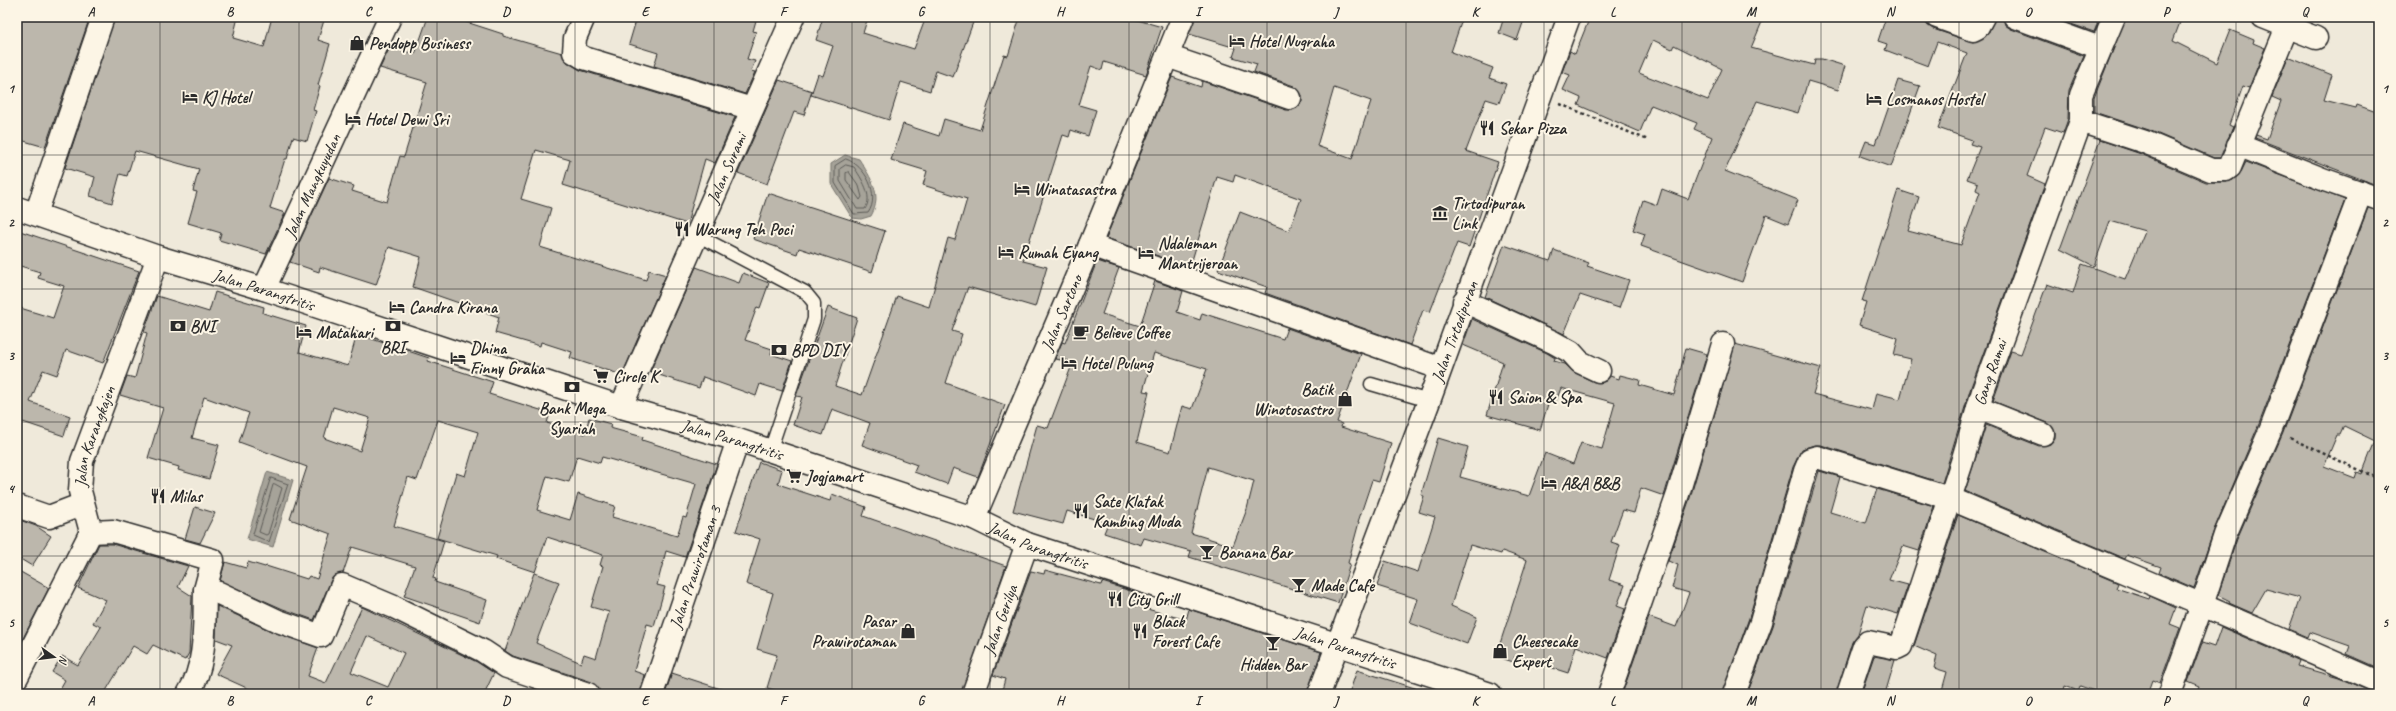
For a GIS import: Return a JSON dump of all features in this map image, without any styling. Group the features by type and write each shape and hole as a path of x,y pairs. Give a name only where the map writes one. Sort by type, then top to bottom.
{"street":[{"path":"26,211 103,17"},
{"name":"Jalan Mangkuyudan","path":"264,289 390,17"},
{"path":"584,17 575,38 574,52 584,58 752,109"},
{"name":"Jalan Surami","path":"621,407 793,17"},
{"name":"Jalan Sartono","path":"974,518 1090,245 1183,17"},
{"name":"Jalan Tirtodipuran","path":"1319,694 1429,401 1439,368 1569,17"},
{"path":"1937,17 1973,30 1977,28 1983,17"},
{"path":"2015,17 2100,48"},
{"name":"Gang Ramai","path":"1848,694 1864,646 1868,642 1897,648 1901,646 1978,408 2081,121 2081,95 2114,17"},
{"path":"2263,17 2316,38"},
{"path":"2081,121 2145,142 2211,170 2226,170 2230,167 2287,27"},
{"path":"1167,56 1290,98"},
{"path":"2170,694 2225,536 2370,195 2325,180 2238,145"},
{"name":"Jalan Parangtritis","path":"26,211 158,257 264,289 621,407 738,440 974,518 1027,544 1490,694"},
{"path":"1090,245 1439,368"},
{"name":"Jalan Karangkajen","path":"91,532 83,504 80,477 82,462 158,257"},
{"path":"1464,301 1554,342 1571,352 1580,362 1599,371"},
{"path":"1609,694 1678,494 1723,344"},
{"path":"1978,408 2043,434"},
{"name":"Jalan Prawirotaman 3","path":"652,694 738,440"},
{"path":"1734,694 1761,622 1805,471 1810,459 1817,457 1949,498 2202,604 2379,682"},
{"path":"17,506 49,517 83,504"},
{"path":"17,677 91,532 113,531 213,560 205,590 204,636 196,682 188,694"},
{"name":"Jalan Gerilya","path":"973,694 1027,544"},
{"path":"205,590 219,593 278,621 322,636 342,585 394,607 483,651 507,667 588,694"}],"lane":[{"path":"696,235 805,292 814,303 814,319 770,451"},
{"path":"1371,384 1429,401"}],"path":[{"path":"1540,95 1648,140"},
{"path":"2271,429 2379,479"}],"water":[{"path":"845,155 859,159 868,173 874,187 876,201 871,216 861,219 852,218 831,184 831,164"},
{"path":"267,472 293,480 273,547 247,539"}],"building":[{"path":"17,17 90,17 45,147 17,139"},
{"path":"115,17 238,17 233,38 264,47 272,17 325,17 318,40 330,44 318,85 320,86 313,110 316,111 307,141 293,137 287,159 285,159 270,208 285,213 266,254 219,240 221,233 188,223 197,192 193,191 199,169 135,151 127,176 120,174 112,203 90,196 95,177 65,168"},
{"path":"428,17 461,17 460,20 503,34 503,36 562,53 567,62 580,70 735,117 715,163 705,159 687,224 563,185 570,160 536,150 521,199 551,208 540,247 646,280 649,270 666,275 622,375 570,358 572,352 541,342 540,346 495,333 499,317 413,287 421,257 389,247 376,285 320,267 319,272 290,262 329,178 354,186 352,191 387,202 400,156 404,157 427,82 380,68 390,47 415,54"},
{"path":"637,17 757,17 753,31 756,32 747,59 755,61 751,71 755,72 745,94 654,66 658,53 629,44"},
{"path":"823,17 868,17 863,33 914,49 926,17 975,17 953,77 936,71 930,91 901,82 889,120 811,95 818,74 823,76 833,46 816,40"},
{"path":"1020,17 1127,17 1162,27 1146,75 1104,62 1102,70 1091,66 1079,105 1096,110 1088,136 1071,130 1069,137 1063,135 1023,261 1047,267 1035,307 968,287 952,331 962,334 946,383 1005,405 978,477 953,468 947,484 914,472 917,465 862,445 870,423 832,409 823,435 793,425 802,397 796,396 828,307 857,318 835,386 862,395 897,296 929,307 948,238 955,240 967,199 923,185 927,171 891,160 903,124 939,136 944,119 980,130 1004,55 1008,56"},
{"path":"1195,17 1463,17 1451,52 1493,68 1489,78 1506,84 1499,103 1486,99 1466,151 1498,162 1469,247 1457,243 1430,312 1423,310 1410,345 1265,293 1267,287 1218,270 1240,212 1289,231 1301,199 1235,175 1233,182 1217,177 1190,267 1106,238 1172,77 1201,87 1202,81 1286,110 1293,110 1302,102 1302,95 1294,86 1254,72 1257,64 1233,57 1236,48 1189,34","holes":["1334,88 1371,101 1352,159 1317,146"]},
{"path":"1504,17 1525,17 1517,40 1499,33"},
{"path":"1590,17 1764,17 1751,48 1814,65 1815,59 1822,59 1845,66 1838,90 1808,81 1798,113 1757,101 1725,171 1798,200 1788,224 1766,215 1742,282 1641,246 1645,234 1633,230 1643,200 1657,205 1662,189 1688,199 1712,137 1694,129 1697,123 1651,105 1640,132 1578,105 1581,98 1563,90 1570,75 1562,72 1570,51 1575,54","holes":["1653,40 1672,49 1674,45 1722,69 1708,100 1639,73"]},
{"path":"1886,17 1925,17 1927,25 1933,29 1973,42 1988,34 1995,17 2003,17 2005,25 2011,29 2084,56 2069,90 2068,119 2063,133 2045,127 2027,176 2045,184 1971,387 1942,483 1821,445 1814,445 1802,449 1793,467 1749,618 1722,694 1622,694 1649,617 1676,627 1689,593 1672,588 1678,565 1668,561 1690,498 1735,344 1821,368 1813,394 1872,410 1876,393 1900,399 1911,359 1894,355 1898,338 1859,325 1866,302 1862,301 1898,190 1919,197 1908,231 1961,245 1980,192 1976,190 1978,183 1967,179 1980,147 1970,144 1972,140 1938,128 1967,53 1937,42 1928,66 1885,50 1887,44 1878,41"},
{"path":"2051,17 2100,17 2094,32"},
{"path":"2126,17 2182,17 2173,41 2217,63 2230,30 2254,40 2253,43 2265,48 2249,88 2243,86 2229,125 2233,127 2220,158 2214,158 2149,130 2094,112 2094,98"},
{"path":"2288,57 2332,75 2324,100 2356,108 2357,105 2379,113 2379,186 2255,138 2256,135 2267,139 2281,101 2272,97"},
{"path":"779,80 812,91 804,115 794,112 767,184 738,173"},
{"path":"1898,80 1920,86 1891,167 1860,156 1866,141 1875,144 1878,138"},
{"path":"2100,140 2141,154 2206,182 2226,182 2233,180 2241,172 2246,162 2345,200 2259,424 2214,530 2194,588 2159,573 2161,567 2127,555 2125,559 1965,491 1986,425 2039,446 2050,444 2055,438 2055,432 2048,423 1993,401 2011,351 2021,354 2047,284 2073,293 2082,264 2125,279 2145,231 2110,221 2094,266 2060,249"},
{"path":"768,193 885,231 872,272 799,248 797,254 753,239"},
{"path":"2368,208 2379,211 2379,668 2347,654 2350,646 2310,632 2308,637 2289,629 2300,598 2266,589 2252,613 2229,603 2230,601 2218,595 2237,539 2283,433","holes":["2344,426 2375,441 2362,474 2357,472 2355,478 2324,466 2337,435 2340,435"]},
{"path":"17,230 139,271 103,363 66,350 57,375 43,370 30,402 70,416 64,436 23,422 17,433 17,307 53,318 64,286 38,278 40,272 17,265"},
{"path":"1504,245 1550,261 1554,250 1589,263 1587,266 1629,280 1619,308 1580,295 1564,334 1485,297"},
{"path":"1097,261 1119,268 1102,314 1140,326 1155,281 1183,291 1177,312 1200,320 1202,313 1283,339 1287,328 1361,354 1337,422 1342,424 1341,427 1391,443 1379,482 1372,480 1358,522 1348,563 1350,564 1338,603 1189,557 1191,551 1144,538 1141,545 1104,533 1108,523 1067,511 1063,524 1013,511 1037,425 1048,428 1073,362 1055,359 1062,342 1065,343","holes":["1154,353 1207,369 1192,409 1182,406 1170,452 1137,442 1149,392 1143,391","1208,467 1254,481 1247,509 1233,546 1191,533"]},
{"path":"696,267 739,283 743,273 769,283 760,308 757,307 745,340 772,349 771,354 792,361 782,391 760,384 756,396 703,377 699,388 650,372"},
{"path":"215,292 264,307 263,313 306,326 299,352 348,366 357,334 429,358 428,361 493,382 489,394 550,413 547,423 585,434 589,418 611,424 610,428 643,437 642,440 717,464 685,557 666,551 657,585 665,587 654,626 647,624 634,671 645,675 640,694 602,694 592,682 513,656 505,651 534,573 559,582 536,643 581,663 584,654 596,658 609,612 591,607 603,566 600,565 603,555 547,537 535,572 496,559 497,556 437,538 456,473 465,476 478,432 438,420 417,480 408,477 394,526 444,541 433,578 436,579 435,582 487,600 480,622 404,596 415,566 352,547 343,573 335,575 331,580 314,620 283,609 220,581 225,562 246,568 248,562 307,579 309,576 317,579 331,534 290,519 307,467 239,442 249,413 204,397 192,438 219,445 209,479 178,470 179,467 148,458 163,408 120,395 127,376 135,378 147,333 144,332 157,296 209,312","holes":["333,407 370,418 360,451 324,438","577,456 600,463 602,457 696,484 686,518 683,517 677,536 612,517 615,506 578,494 570,520 537,510 547,476 569,482"]},
{"path":"1472,319 1547,353 1555,358 1554,361 1565,364 1575,373 1594,382 1606,381 1610,376 1619,379 1620,375 1640,380 1639,385 1674,395 1686,348 1707,354 1664,496 1641,488 1634,513 1623,510 1611,542 1620,545 1609,580 1625,585 1617,606 1625,609 1608,658 1576,646 1568,673 1515,656 1513,662 1496,656 1527,560 1502,551 1501,554 1470,545 1451,606 1477,617 1467,644 1410,623 1418,599 1377,586 1385,561 1418,572 1435,517 1419,512 1424,496 1421,495 1438,438 1468,447 1460,477 1529,496 1545,453 1573,464 1581,443 1602,449 1615,403 1561,388 1555,404 1549,401 1540,430 1487,415 1503,362 1463,345"},
{"path":"759,462 782,470 778,484 830,501 832,494 866,507 863,516 1006,566 961,694 788,694 767,688 777,655 757,649 773,593 746,584 760,539 736,531"},
{"path":"1819,471 1840,477 1830,512 1866,523 1877,489 1934,506 1919,551 1903,546 1889,580 1908,585 1898,614 1867,605 1858,634 1852,642 1836,694 1747,694 1773,626"},
{"path":"195,507 215,513 200,543 185,539"},
{"path":"1958,515 2118,583 2116,588 2149,599 2150,596 2176,608 2170,624 2180,628 2160,683 2152,680 2147,694 2103,694 2080,686 2078,691 2065,686 2063,694 1941,694 1947,672 1934,668 1937,656 1914,646"},
{"path":"17,519 36,526 51,536 32,566 17,557"},
{"path":"99,544 112,544 188,566 178,587 192,596 189,653 185,660 153,645 147,654 133,646 104,694 57,694 65,680 52,672 62,656 78,665 101,627 93,623 106,600 78,588"},
{"path":"17,570 49,588 17,650"},
{"path":"1045,570 1101,585 1102,582 1137,593 1133,605 1186,620 1189,609 1321,652 1307,694 1001,694 1005,679 993,675 1031,571 1044,574"},
{"path":"217,606 273,632 318,648 308,676 326,683 362,607 477,662 494,673 484,694 260,694 216,674 232,645 216,639","holes":["367,636 404,653 388,687 351,672"]},
{"path":"2221,627 2299,661 2297,666 2339,678 2377,694 2197,694 2200,686 2188,681 2202,643 2214,647"},
{"path":"1874,656 1895,660 1885,694 1861,694"},
{"path":"1357,670 1421,690 1420,694 1349,694"},
{"path":"672,673 727,691 726,694 665,694"}],"place":[{"name":"Hotel Nugraha","path":"1237,41"},
{"name":"Pendopp Business","path":"357,43"},
{"name":"KJ Hotel","path":"190,97"},
{"name":"Losmanos Hostel","path":"1874,99"},
{"name":"Hotel Dewi Sri","path":"353,119"},
{"name":"Sekar Pizza","path":"1487,128"},
{"name":"Winatasastra","path":"1022,189"},
{"name":"Tirtodipuran Link","path":"1440,213"},
{"name":"Warung Teh Poci","path":"682,229"},
{"name":"Rumah Eyang","path":"1006,252"},
{"name":"Ndaleman Mantrijeroan","path":"1146,253"},
{"name":"Candra Kirana","path":"397,307"},
{"name":"BNI","path":"178,326"},
{"name":"BRI","path":"393,326"},
{"name":"Matahari","path":"304,332"},
{"name":"Believe Coffee","path":"1081,332"},
{"name":"BPD DIY","path":"779,350"},
{"name":"Dhina Finny Graha","path":"458,358"},
{"name":"Hotel Pulung","path":"1069,363"},
{"name":"Circle K","path":"601,376"},
{"name":"Bank Mega Syariah","path":"572,387"},
{"name":"Saion & Spa","path":"1496,397"},
{"name":"Batik Winotosastro","path":"1345,399"},
{"name":"Jogjamart","path":"794,476"},
{"name":"A&A B&B","path":"1549,483"},
{"name":"Milas","path":"158,496"},
{"name":"Sate Klatak Kambing Muda","path":"1081,511"},
{"name":"Banana Bar","path":"1207,552"},
{"name":"Made Cafe","path":"1299,585"},
{"name":"City Grill","path":"1115,599"},
{"name":"Pasar Prawirotaman","path":"908,631"},
{"name":"Black Forest Cafe","path":"1140,631"},
{"name":"Hidden Bar","path":"1273,643"},
{"name":"Cheesecake Expert","path":"1500,651"}]}
